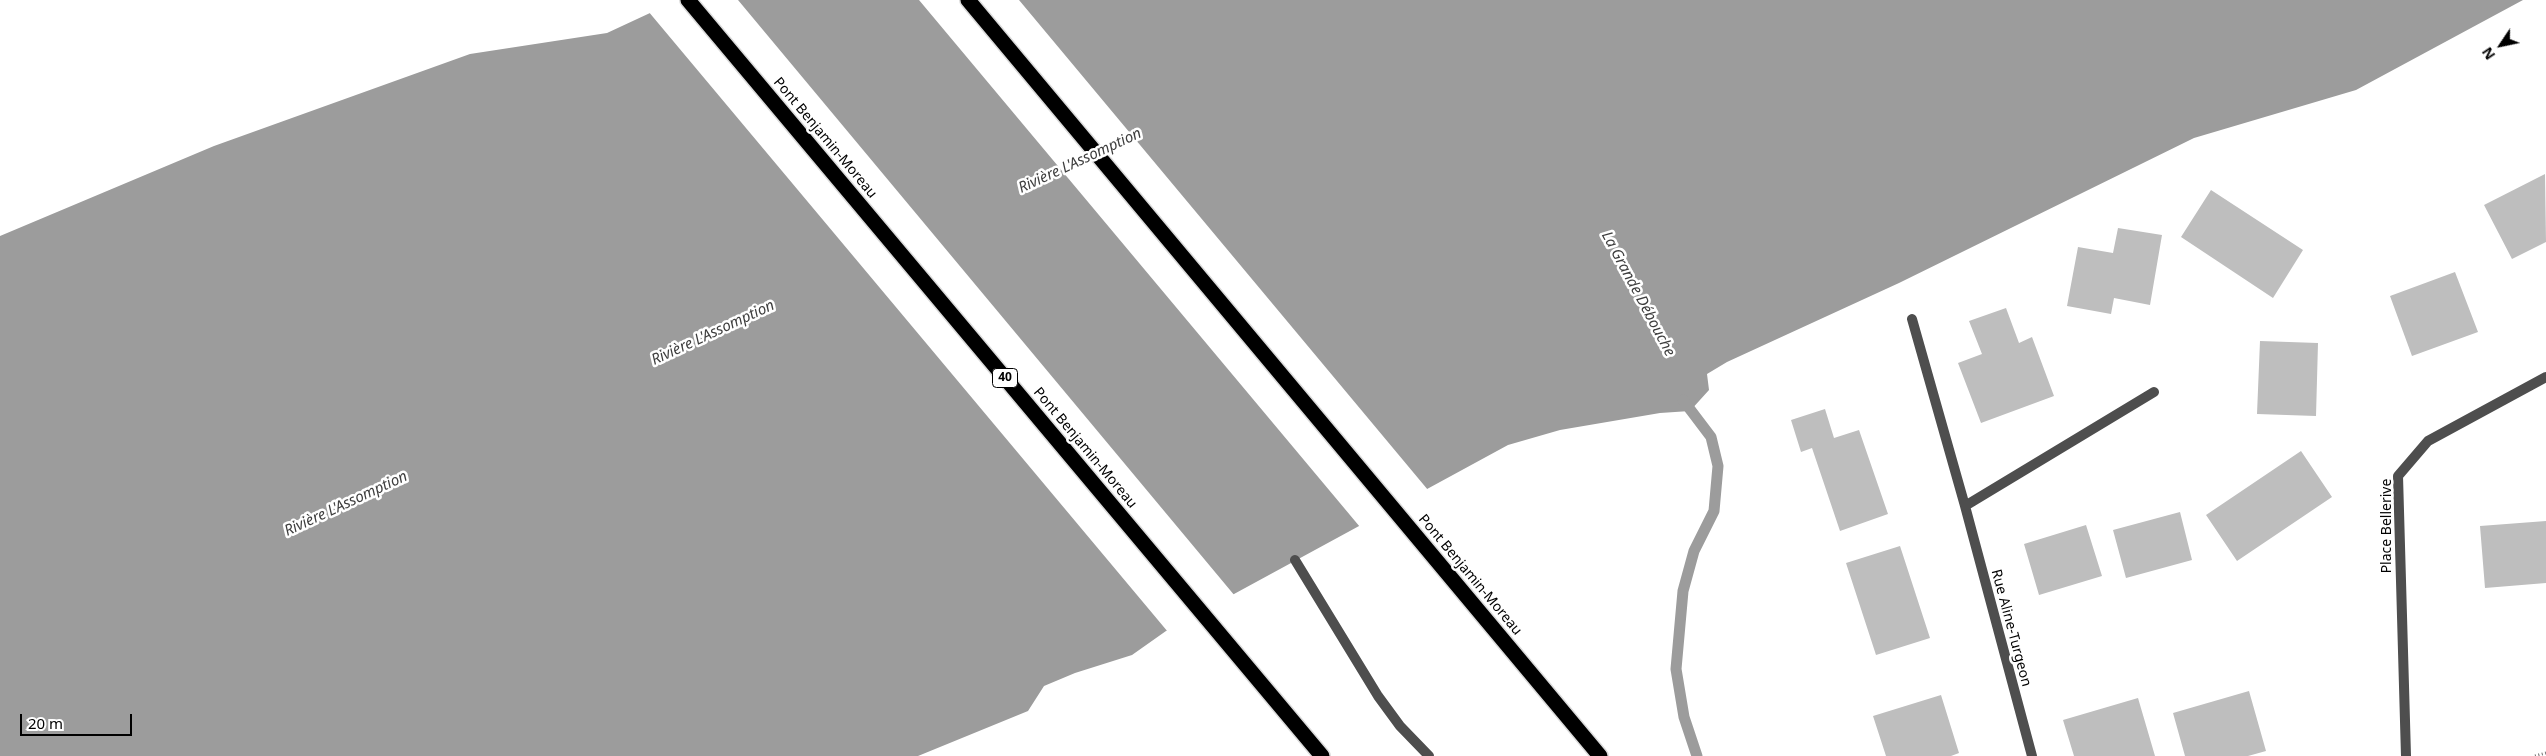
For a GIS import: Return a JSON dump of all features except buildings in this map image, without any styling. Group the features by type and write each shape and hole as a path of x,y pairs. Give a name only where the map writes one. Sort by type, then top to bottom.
{"highway":[{"name":"Pont Benjamin-Moreau","path":"688,0 1322,756"},
{"name":"Pont Benjamin-Moreau","path":"968,0 1600,756"}],"street":[{"name":"Rue Aline-Turgeon","path":"1912,319 2032,756"},
{"name":"Place Bellerive","path":"2406,756 2398,476 2428,441 2546,377"},
{"path":"1964,506 2154,392"},
{"path":"1295,560 1378,696 1429,756"}],"path":[{"path":"2535,756 2546,753"}],"water":[{"name":"Rivière L'Assomption","path":"678,0 2523,0 2356,90 2194,138 1899,283 1727,362 1707,374 1709,390 1690,411 1660,413 1560,430 1508,445 1166,631 1132,655 1075,673 1044,686 1028,711 918,756 0,756 0,236 214,146 470,54 607,33"}],"pier":[{"path":"672,0 738,0 1235,596 1168,632 648,11"},
{"path":"919,0 1019,0 1428,490 1360,527"}],"waterway":[{"name":"La Grande Débouche","path":"1683,400 1711,437 1718,466 1714,511 1694,551 1683,591 1676,669 1684,717 1697,756"}]}
